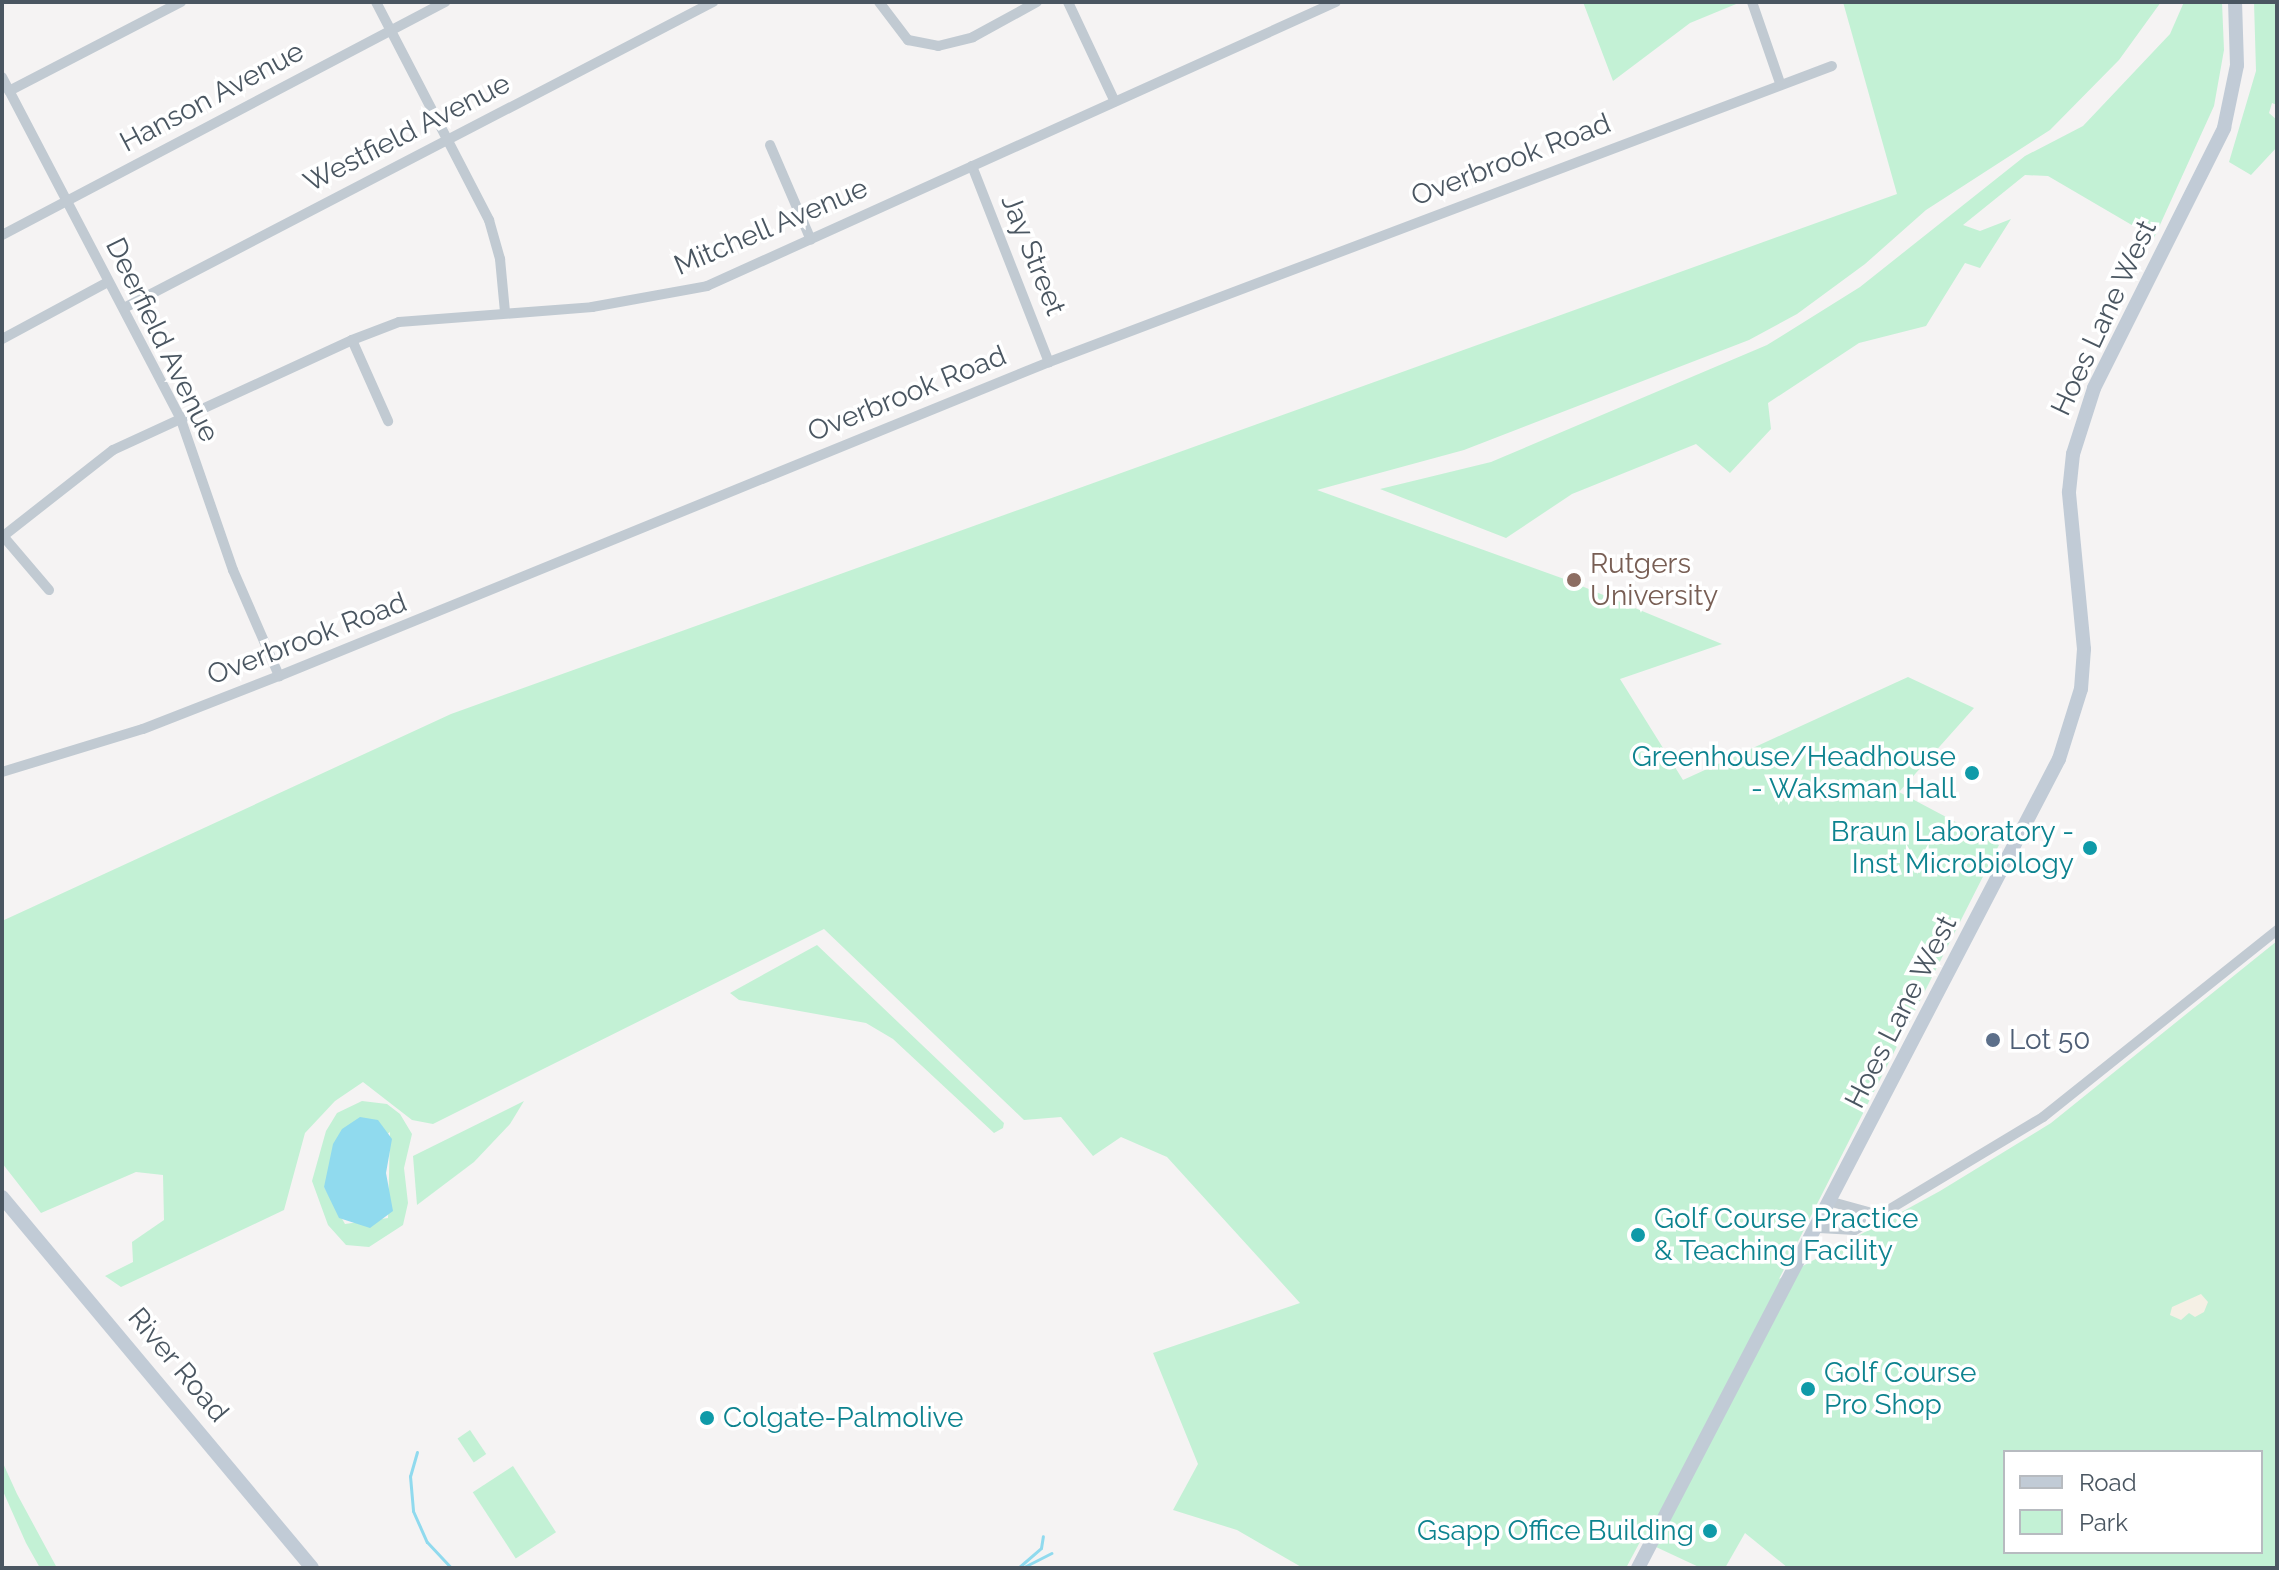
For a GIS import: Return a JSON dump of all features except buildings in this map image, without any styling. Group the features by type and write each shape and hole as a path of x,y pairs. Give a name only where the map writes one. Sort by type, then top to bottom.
{"street":[{"path":"9,91 181,2"},
{"path":"376,2 489,220 500,259 505,312"},
{"name":"Hanson Avenue","path":"2,235 445,2"},
{"name":"Westfield Avenue","path":"124,308 713,2"},
{"path":"879,2 908,40 938,46 973,37 1037,2"},
{"path":"1068,2 1115,102"},
{"name":"Mitchell Avenue","path":"2,537 86,466 180,417 352,340 399,322 652,299 707,286 1336,2"},
{"path":"1752,2 1780,83"},
{"name":"Hoes Lane West","path":"1638,1568 1819,1228 2059,759 2081,689 2084,649 2069,492 2079,428 2224,128 2237,65 2235,2"},
{"name":"Overbrook Road","path":"2,772 143,729 1049,362 1780,83 1832,66"},
{"name":"Deerfield Avenue","path":"2,77 180,417 233,570 279,676"},
{"path":"770,145 811,240"},
{"name":"Jay Street","path":"972,166 1049,362"},
{"path":"2,339 108,282"},
{"path":"352,340 388,421"},
{"path":"2,537 49,590"},
{"path":"1819,1228 1855,1230 1921,1195 2043,1117 2277,930"},
{"name":"River Road","path":"2,1197 312,1568"},
{"path":"1832,1202 1879,1215"}],"green space":[{"path":"1583,2 1741,2 1690,23 1613,81"},
{"name":"Rutgers University","path":"1843,2 2161,2 2119,60 2050,130 1926,210 1865,264 1797,314 1749,340 1464,450 1317,490 1567,580 1722,644 1620,679 1683,780 1908,677 1974,708 1899,792 1999,845 1779,1279 1940,1191 2051,1123 2277,941 2277,1568 1788,1568 1745,1533 1725,1568 1701,1568 1641,1540 1626,1568 1303,1568 1237,1530 1173,1510 1198,1464 1153,1353 1300,1303 1167,1157 1121,1137 1093,1156 1061,1117 1024,1120 824,929 433,1124 412,1120 363,1082 335,1101 305,1133 284,1210 121,1287 105,1276 133,1262 132,1242 164,1220 163,1175 136,1172 41,1213 2,1163 2,921 451,714 1897,194"},
{"path":"2184,2 2222,2 2224,50 2214,106 2154,238 2048,176 2025,175 1963,225 1980,231 2011,219 1980,268 1965,263 1926,326 1859,343 1768,403 1771,429 1730,473 1696,444 1572,494 1506,538 1380,489 1491,462 1767,345 1860,287 2025,156 2083,126 2170,34"},
{"path":"2254,2 2277,2 2277,105 2272,103 2269,113 2277,120 2277,147 2251,175 2229,162 2256,71"},
{"path":"817,945 1004,1123 1003,1128 994,1133 893,1039 866,1023 739,1000 730,993"},
{"path":"362,1101 387,1104 400,1114 412,1134 404,1168 408,1203 403,1225 369,1247 346,1245 328,1225 312,1181 326,1131 337,1113","holes":["390,1132 388,1218 345,1224 324,1187"]},
{"path":"524,1101 510,1124 474,1162 417,1205 413,1156"},
{"path":"470,1430 486,1454 474,1462 458,1438"},
{"path":"2,1461 57,1568 40,1568 26,1543 2,1489"},
{"path":"513,1466 556,1532 516,1558 473,1492"}],"sand":[{"path":"2201,1294 2208,1302 2204,1312 2195,1317 2189,1313 2181,1320 2170,1315 2172,1307"}],"water":[{"path":"360,1117 378,1120 392,1139 386,1173 393,1211 370,1228 339,1218 324,1187 333,1144 342,1129"}],"waterway":[{"path":"417,1452 410,1476 413,1511 427,1542 451,1568"},
{"path":"1018,1568 1041,1548 1043,1536"},
{"path":"1022,1568 1051,1553"}],"place":[{"name":"Rutgers University","path":"1574,580"},
{"name":"Greenhouse/Headhouse - Waksman Hall","path":"1972,773"},
{"name":"Braun Laboratory - Inst Microbiology","path":"2090,848"},
{"name":"Lot 50","path":"1993,1040"},
{"name":"Golf Course Practice & Teaching Facility","path":"1638,1235"},
{"name":"Golf Course Pro Shop","path":"1808,1389"},
{"name":"Colgate-Palmolive","path":"707,1418"},
{"name":"Gsapp Office Building","path":"1710,1531"}]}
